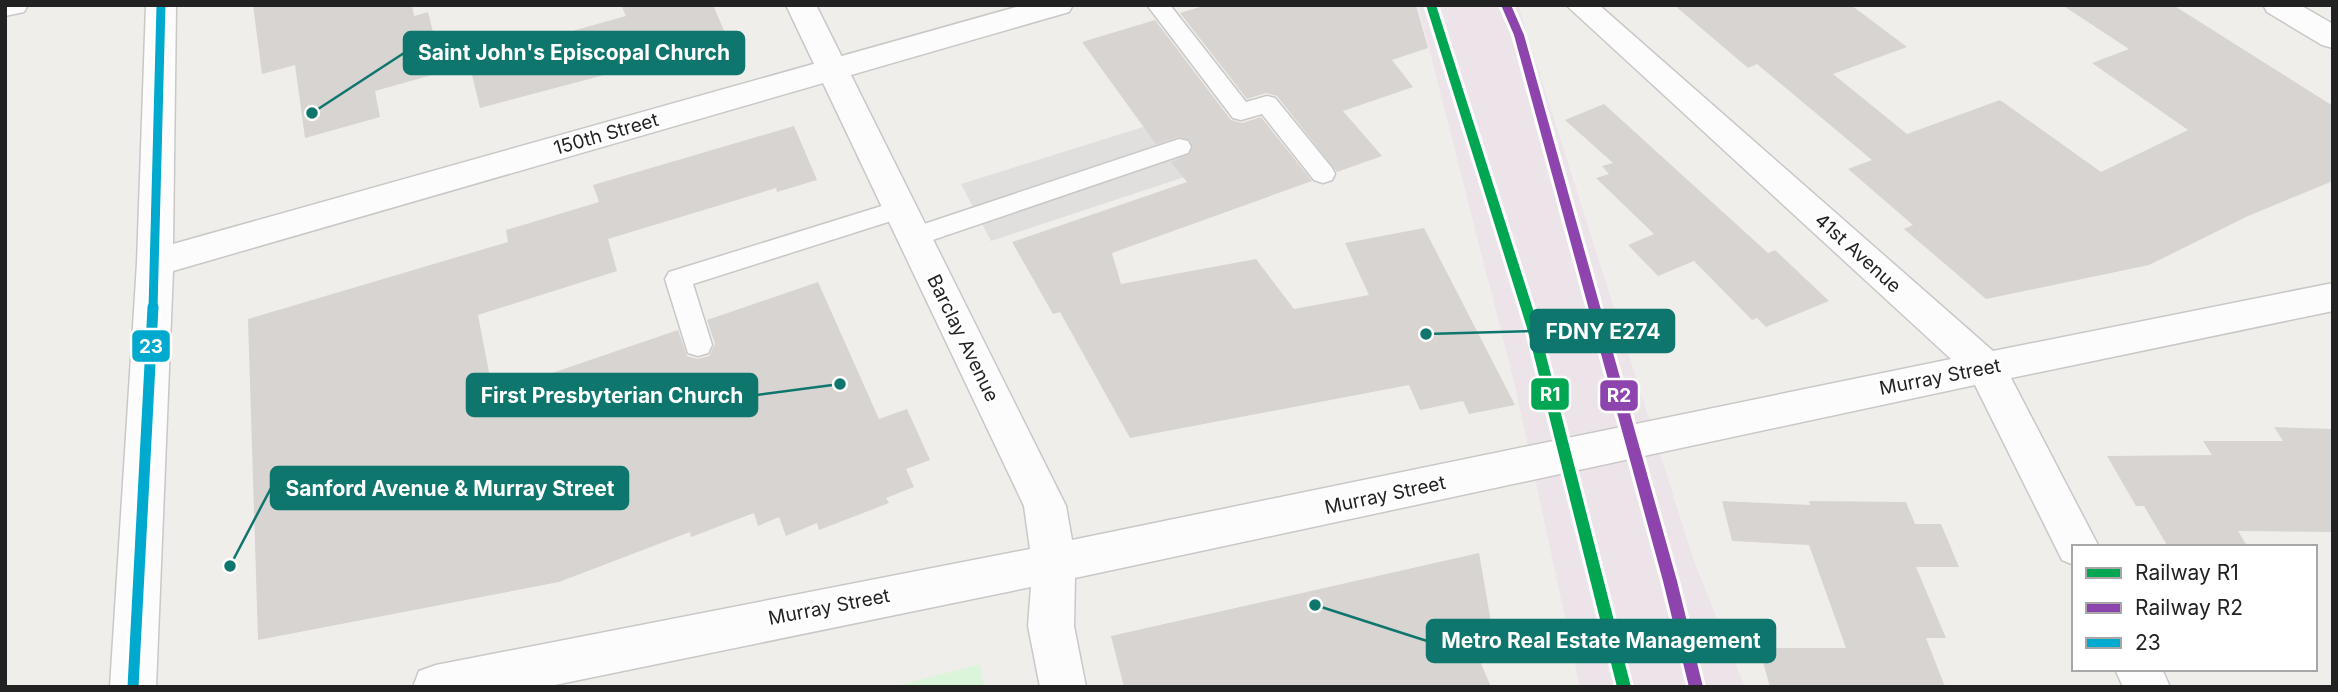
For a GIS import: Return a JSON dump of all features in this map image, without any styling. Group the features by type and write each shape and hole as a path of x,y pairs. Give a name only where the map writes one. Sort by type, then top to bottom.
{"street":[{"path":"5,7 13,5"},
{"path":"133,687 155,263 161,5"},
{"name":"Barclay Avenue","path":"801,5 1045,506 1054,564 1051,626 1063,687"},
{"name":"150th Street","path":"155,263 1058,5"},
{"name":"41st Avenue","path":"1581,5 1987,369 2076,545"},
{"path":"2278,5 2333,38"},
{"name":"Murray Street","path":"436,687 1054,564 1714,423 2333,298"},
{"path":"2139,671 2147,687"}],"lane":[{"path":"1158,5 1241,112 1267,104 1323,174"},
{"path":"698,345 678,279 908,223 1179,147"}],"shaded area":[{"path":"1418,5 1518,5 1695,564 1745,687 1580,687 1515,386"},
{"path":"1175,117 1212,168 991,241 961,184"}],"green space":[{"path":"980,664 984,687 893,687"}],"building":[{"path":"253,5 412,5 414,16 428,12 443,72 375,91 380,117 305,138 295,65 262,74"},
{"path":"621,5 713,5 729,42 480,108 466,50 513,38 515,47 626,16"},
{"path":"1207,5 1416,5 1428,48 1392,60 1413,87 1343,111 1382,156 1337,172 1277,96 1266,93 1247,99 1180,13"},
{"path":"1674,5 1851,5 1907,47 1833,74 1907,134 2000,100 2101,172 2188,130 2092,63 2129,49 2062,5 2173,5 2333,106 2333,181 2248,216 2149,265 1986,299 1904,229 1913,225 1848,169 1872,160 1757,64 1748,68"},
{"path":"1155,20 1231,120 1242,123 1261,117 1312,181 1112,253 1121,284 1256,259 1294,309 1369,295 1345,243 1424,228 1515,405 1469,414 1463,401 1420,410 1409,385 1130,438 1060,312 1053,314 1012,242 1187,182 1171,162 1190,154 1193,148 1190,140 1178,137 1156,144 1082,42"},
{"path":"1604,104 1768,253 1775,250 1829,301 1766,327 1757,318 1752,320 1694,261 1658,276 1628,245 1654,234 1596,178 1609,174 1602,166 1613,163 1565,120"},
{"path":"794,126 817,180 777,192 776,188 608,239 617,271 478,315 493,393 678,330 687,356 697,359 709,356 715,344 707,320 818,282 879,419 907,409 930,460 906,469 914,487 886,498 889,503 819,530 817,523 786,536 779,517 758,526 754,513 691,537 690,532 559,582 258,640 248,319 508,242 506,230 599,202 593,185"},
{"path":"2274,427 2333,429 2333,532 2238,531 2246,544 2167,545 2144,506 2136,506 2107,456 2212,455 2203,441 2283,441"},
{"path":"1722,501 1810,505 1809,501 1906,502 1915,524 1941,524 1959,567 1916,567 1946,638 1926,638 1945,687 1770,687 1759,648 1846,648 1809,545 1732,541"},
{"path":"1479,553 1495,645 1475,649 1491,687 1124,687 1111,636"}],"rail line":[{"name":"R1","path":"1431,5 1533,328 1624,687"},
{"name":"R2","path":"1506,5 1519,35 1670,581 1696,687"}],"transit line":[{"name":"23","path":"133,687 155,263 161,5"}],"place":[{"name":"Saint John's Episcopal Church","path":"312,113"},
{"name":"FDNY E274","path":"1426,334"},
{"name":"First Presbyterian Church","path":"840,384"},
{"name":"Sanford Avenue & Murray Street","path":"230,566"},
{"name":"Metro Real Estate Management","path":"1315,605"}]}
